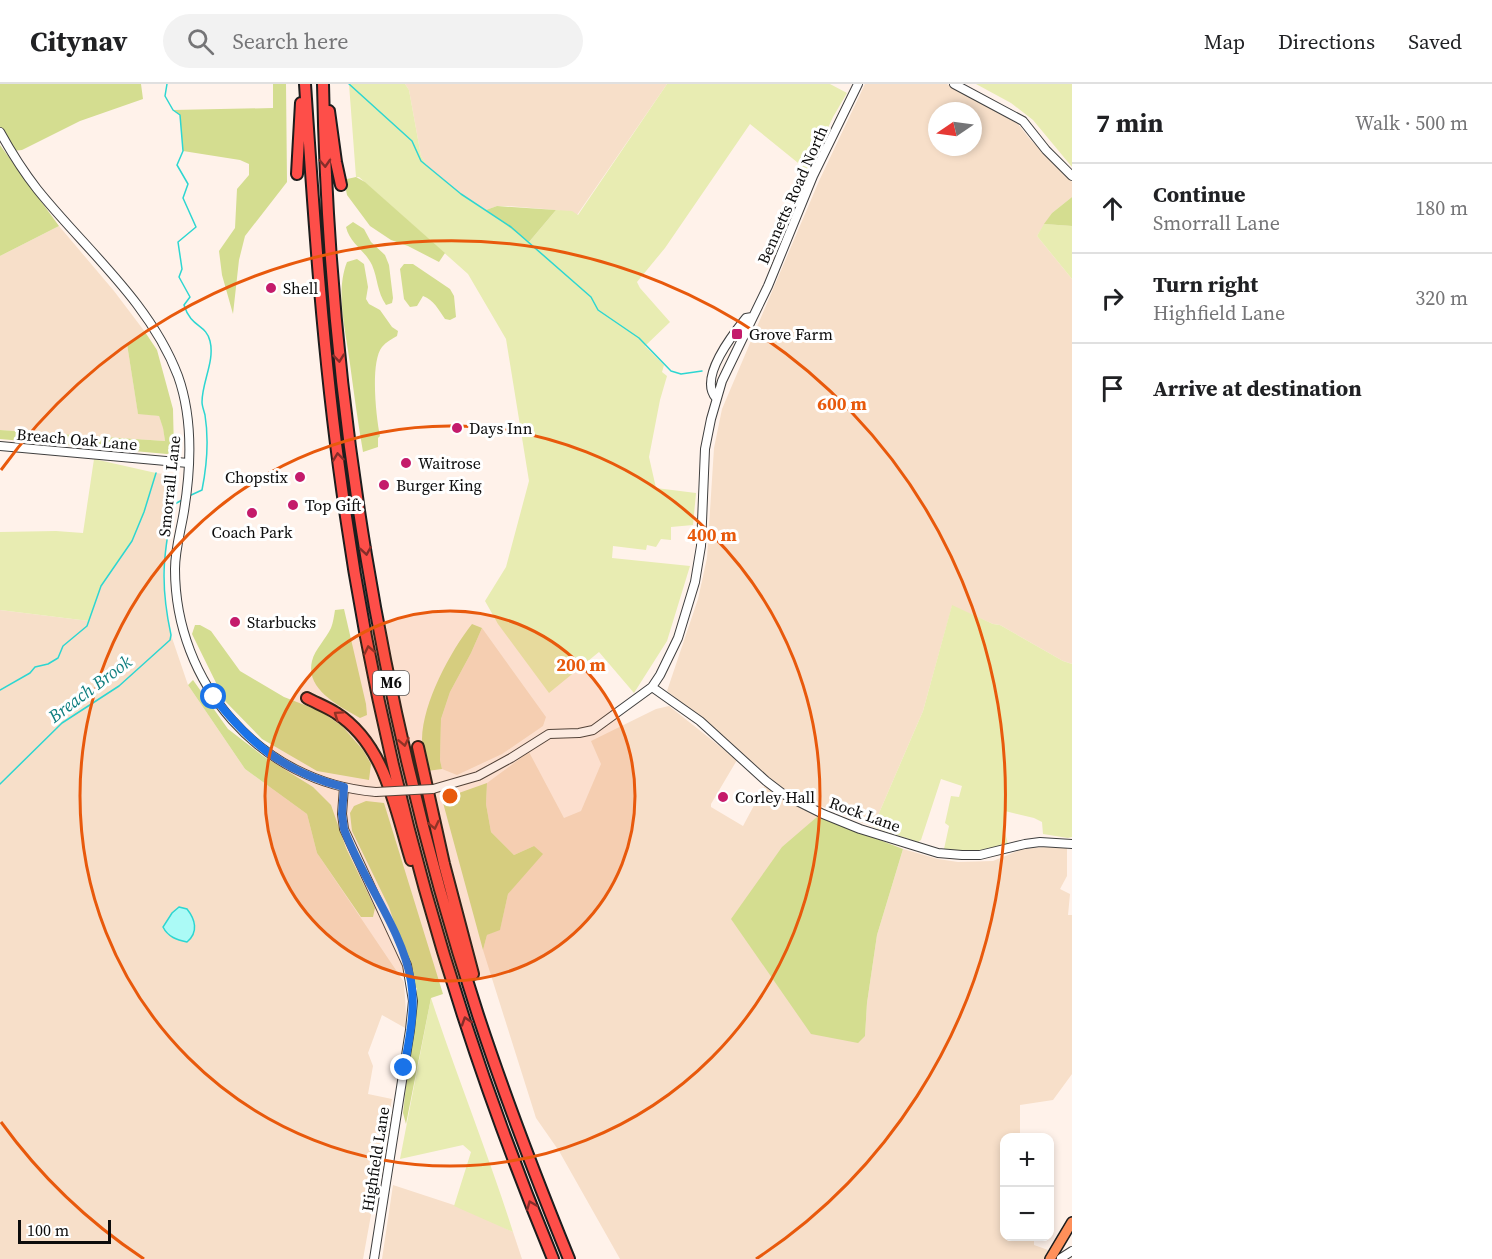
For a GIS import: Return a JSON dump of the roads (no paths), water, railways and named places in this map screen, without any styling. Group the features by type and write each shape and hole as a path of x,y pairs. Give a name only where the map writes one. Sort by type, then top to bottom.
{"highway":[{"path":"297,174 303,84"},
{"name":"M6","path":"303,84 323,341 342,489 355,573 393,762 445,957 522,1184 553,1259"},
{"path":"324,84 341,185"},
{"name":"M6","path":"324,84 329,249 338,350 355,485 378,621 406,753 432,859 478,1015 520,1136 569,1259"},
{"path":"307,698 336,712 359,731 377,758 386,777 417,880 445,957"},
{"path":"418,747 424,784 446,874 520,1136"}],"main road":[{"path":"1057,1257 1072,1222"}],"street":[{"name":"Bennetts Road North","path":"344,787 376,792 433,789 478,776 549,734 593,730 652,687 678,638 696,582 701,546 705,449 716,398 728,366 768,286 813,176 858,84"},
{"path":"954,84 1023,121 1046,150 1072,176"},
{"name":"Smorrall Lane","path":"0,132 16,160 38,190 108,269 137,306 166,349 178,377 189,424 185,503 175,567 177,600 189,651 214,697 235,725 269,755 306,775 344,787"},
{"name":"Breach Oak Lane","path":"0,446 188,463"},
{"name":"Rock Lane","path":"652,687 700,721 783,794 823,814 860,828 939,853 962,855 980,855 1040,842 1072,844"},
{"name":"Highfield Lane","path":"344,787 342,814 344,829 407,965 413,1001 374,1259"},
{"path":"1057,1257 1072,1251"}],"water":[{"path":"179,907 187,909 194,921 193,934 187,942 173,938 163,927"}],"waterway":[{"name":"Breach Brook","path":"167,84 165,96 173,110 180,115 183,151 177,165 188,184 183,198 196,227 178,242 182,269 179,277 190,297 184,305 187,312 190,318 205,331 211,349 202,402 207,434 205,471 202,490 189,496"},
{"path":"349,84 412,141 421,161 461,194 511,227 591,297 598,310 639,338 671,371 681,374 702,371"},
{"path":"0,690 30,673 35,667 48,664 58,658 63,646 87,626 101,586 132,541 156,473"},
{"name":"Breach Brook","path":"0,784 62,723 119,686 170,640 164,585 165,555 173,505 182,500"}],"place":[{"name":"Shell","path":"271,288"},
{"name":"Grove Farm","path":"737,334"},
{"name":"Days Inn","path":"457,428"},
{"name":"Waitrose","path":"406,463"},
{"name":"Chopstix","path":"300,477"},
{"name":"Burger King","path":"384,485"},
{"name":"Top Gift","path":"293,505"},
{"name":"Coach Park","path":"252,513"},
{"name":"Starbucks","path":"235,622"},
{"name":"Corley Hall","path":"723,797"}]}
